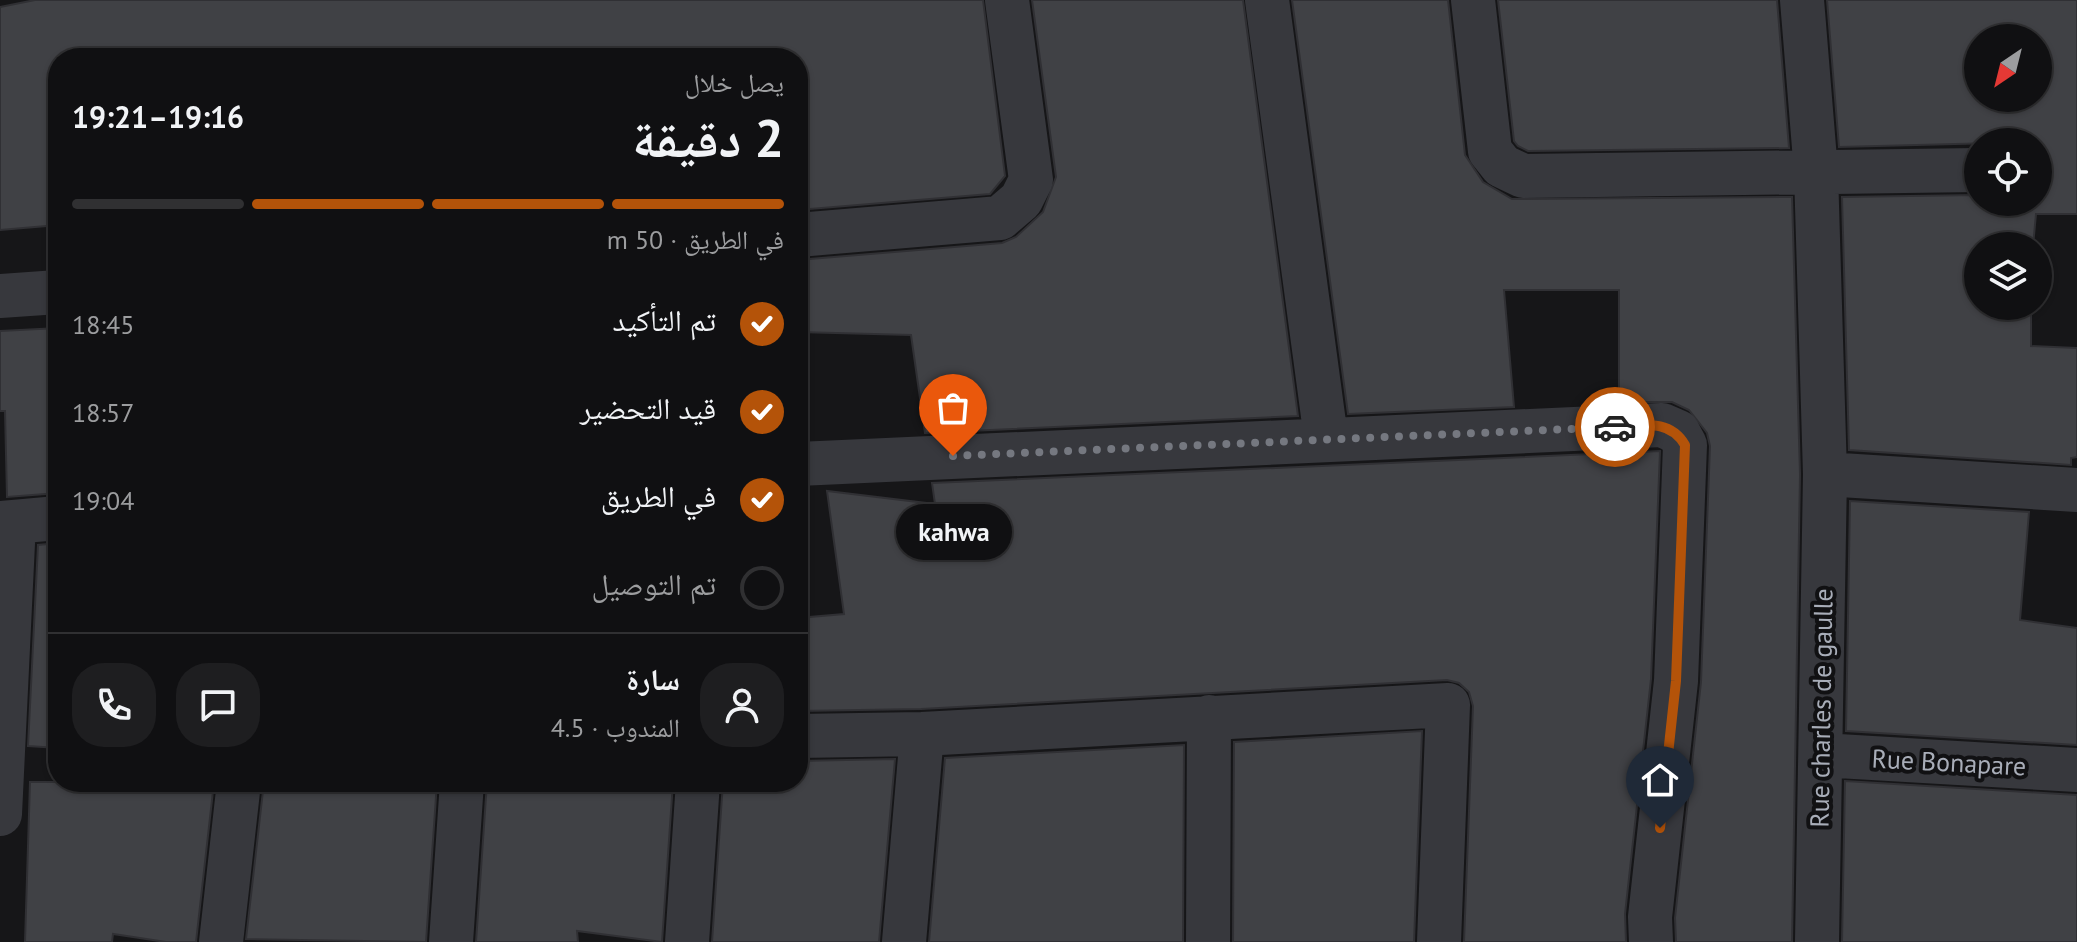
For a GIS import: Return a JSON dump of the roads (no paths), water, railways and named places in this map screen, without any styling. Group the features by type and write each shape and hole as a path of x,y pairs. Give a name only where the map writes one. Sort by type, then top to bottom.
{"street":[{"path":"808,234 1000,218 1021,200 1031,180 1007,0"},
{"path":"1267,0 1326,438"},
{"path":"1473,0 1490,151 1502,166 1523,176 1964,170"},
{"name":"Rue charles de gaulle","path":"1802,0 1816,172 1825,474 1817,942"},
{"path":"0,296 48,293"},
{"path":"808,464 1662,425 1678,432 1685,445 1676,681 1650,917 1651,942"},
{"path":"1825,474 2077,490"},
{"path":"0,814 7,522 48,519"},
{"path":"808,736 922,734 1448,705 1439,942"},
{"path":"1208,942 1209,717"},
{"path":"904,942 922,734"},
{"name":"Rue Bonapare","path":"1821,755 2077,770"},
{"path":"221,942 238,792"},
{"path":"451,942 461,792"},
{"path":"687,942 697,792"}],"place":[{"name":"kahwa","path":"953,456"}]}
